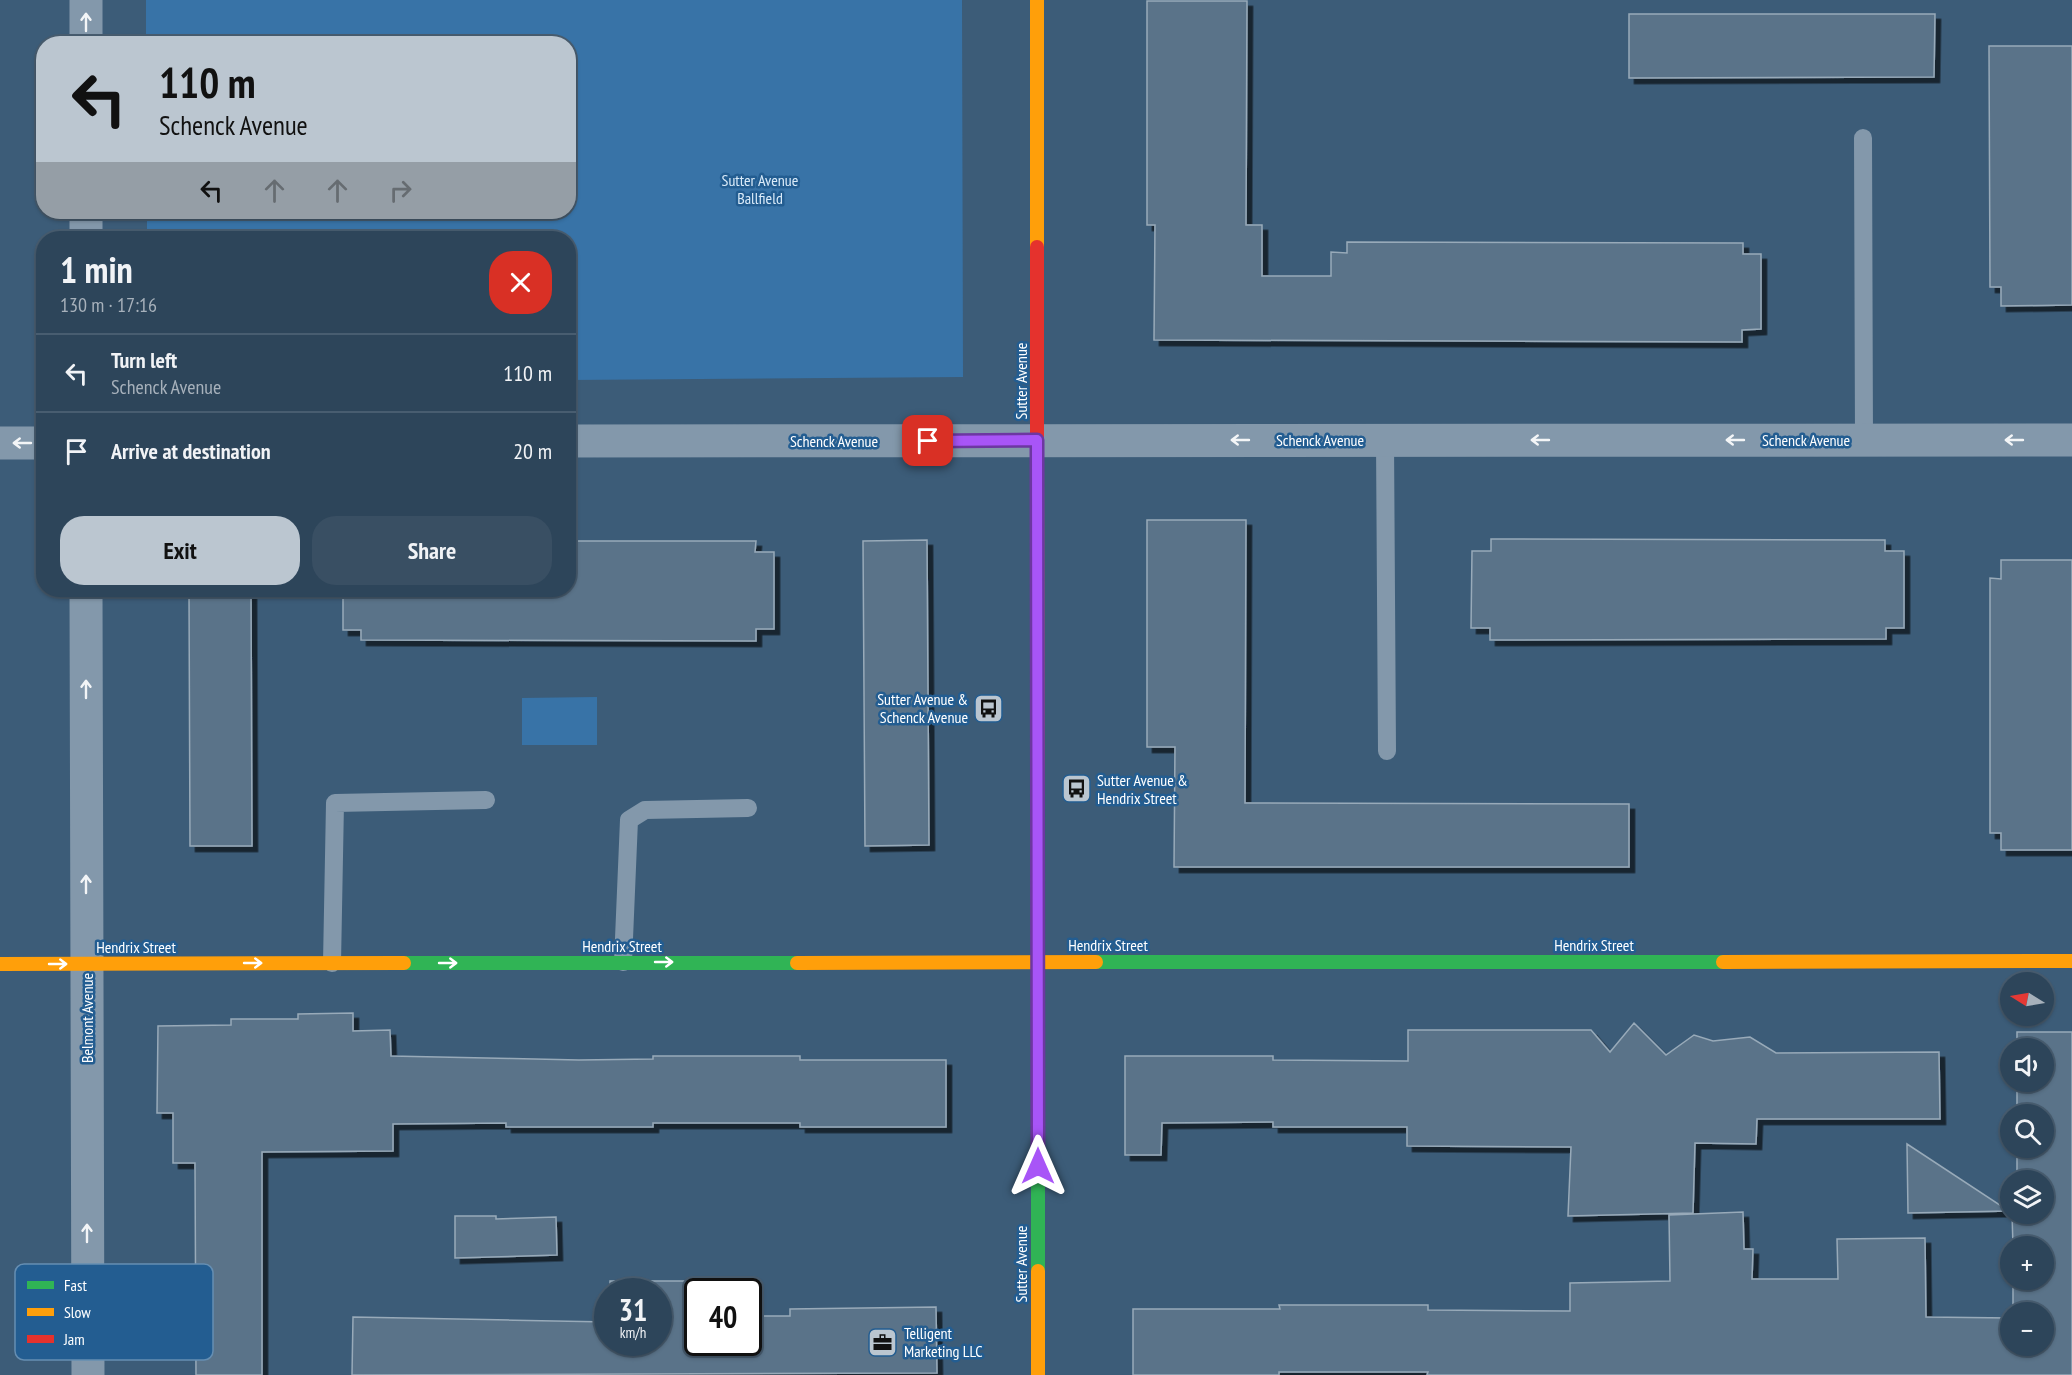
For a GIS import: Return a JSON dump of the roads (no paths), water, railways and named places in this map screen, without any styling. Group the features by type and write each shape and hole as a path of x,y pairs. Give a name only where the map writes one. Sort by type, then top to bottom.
{"street":[{"path":"86,0 86,36"},
{"name":"Sutter Avenue","path":"1037,0 1038,1375"},
{"name":"Schenck Avenue","path":"576,441 2072,440"},
{"path":"0,443 36,443"},
{"name":"Belmont Avenue","path":"86,597 88,1264"},
{"name":"Hendrix Street","path":"0,964 2072,961"},
{"name":"Belmont Avenue","path":"88,1360 88,1375"}],"lane":[{"path":"1863,138 1864,440"},
{"path":"1385,440 1387,751"},
{"path":"332,963 335,802 486,800"},
{"path":"623,962 629,820 645,810 748,808"}],"place":[{"name":"Sutter Avenue & Schenck Avenue","path":"989,708"},
{"name":"Sutter Avenue & Hendrix Street","path":"1076,789"},
{"name":"Telligent Marketing LLC","path":"883,1342"}],"park label":[{"name":"Sutter Avenue Ballfield","path":"760,189"}]}
